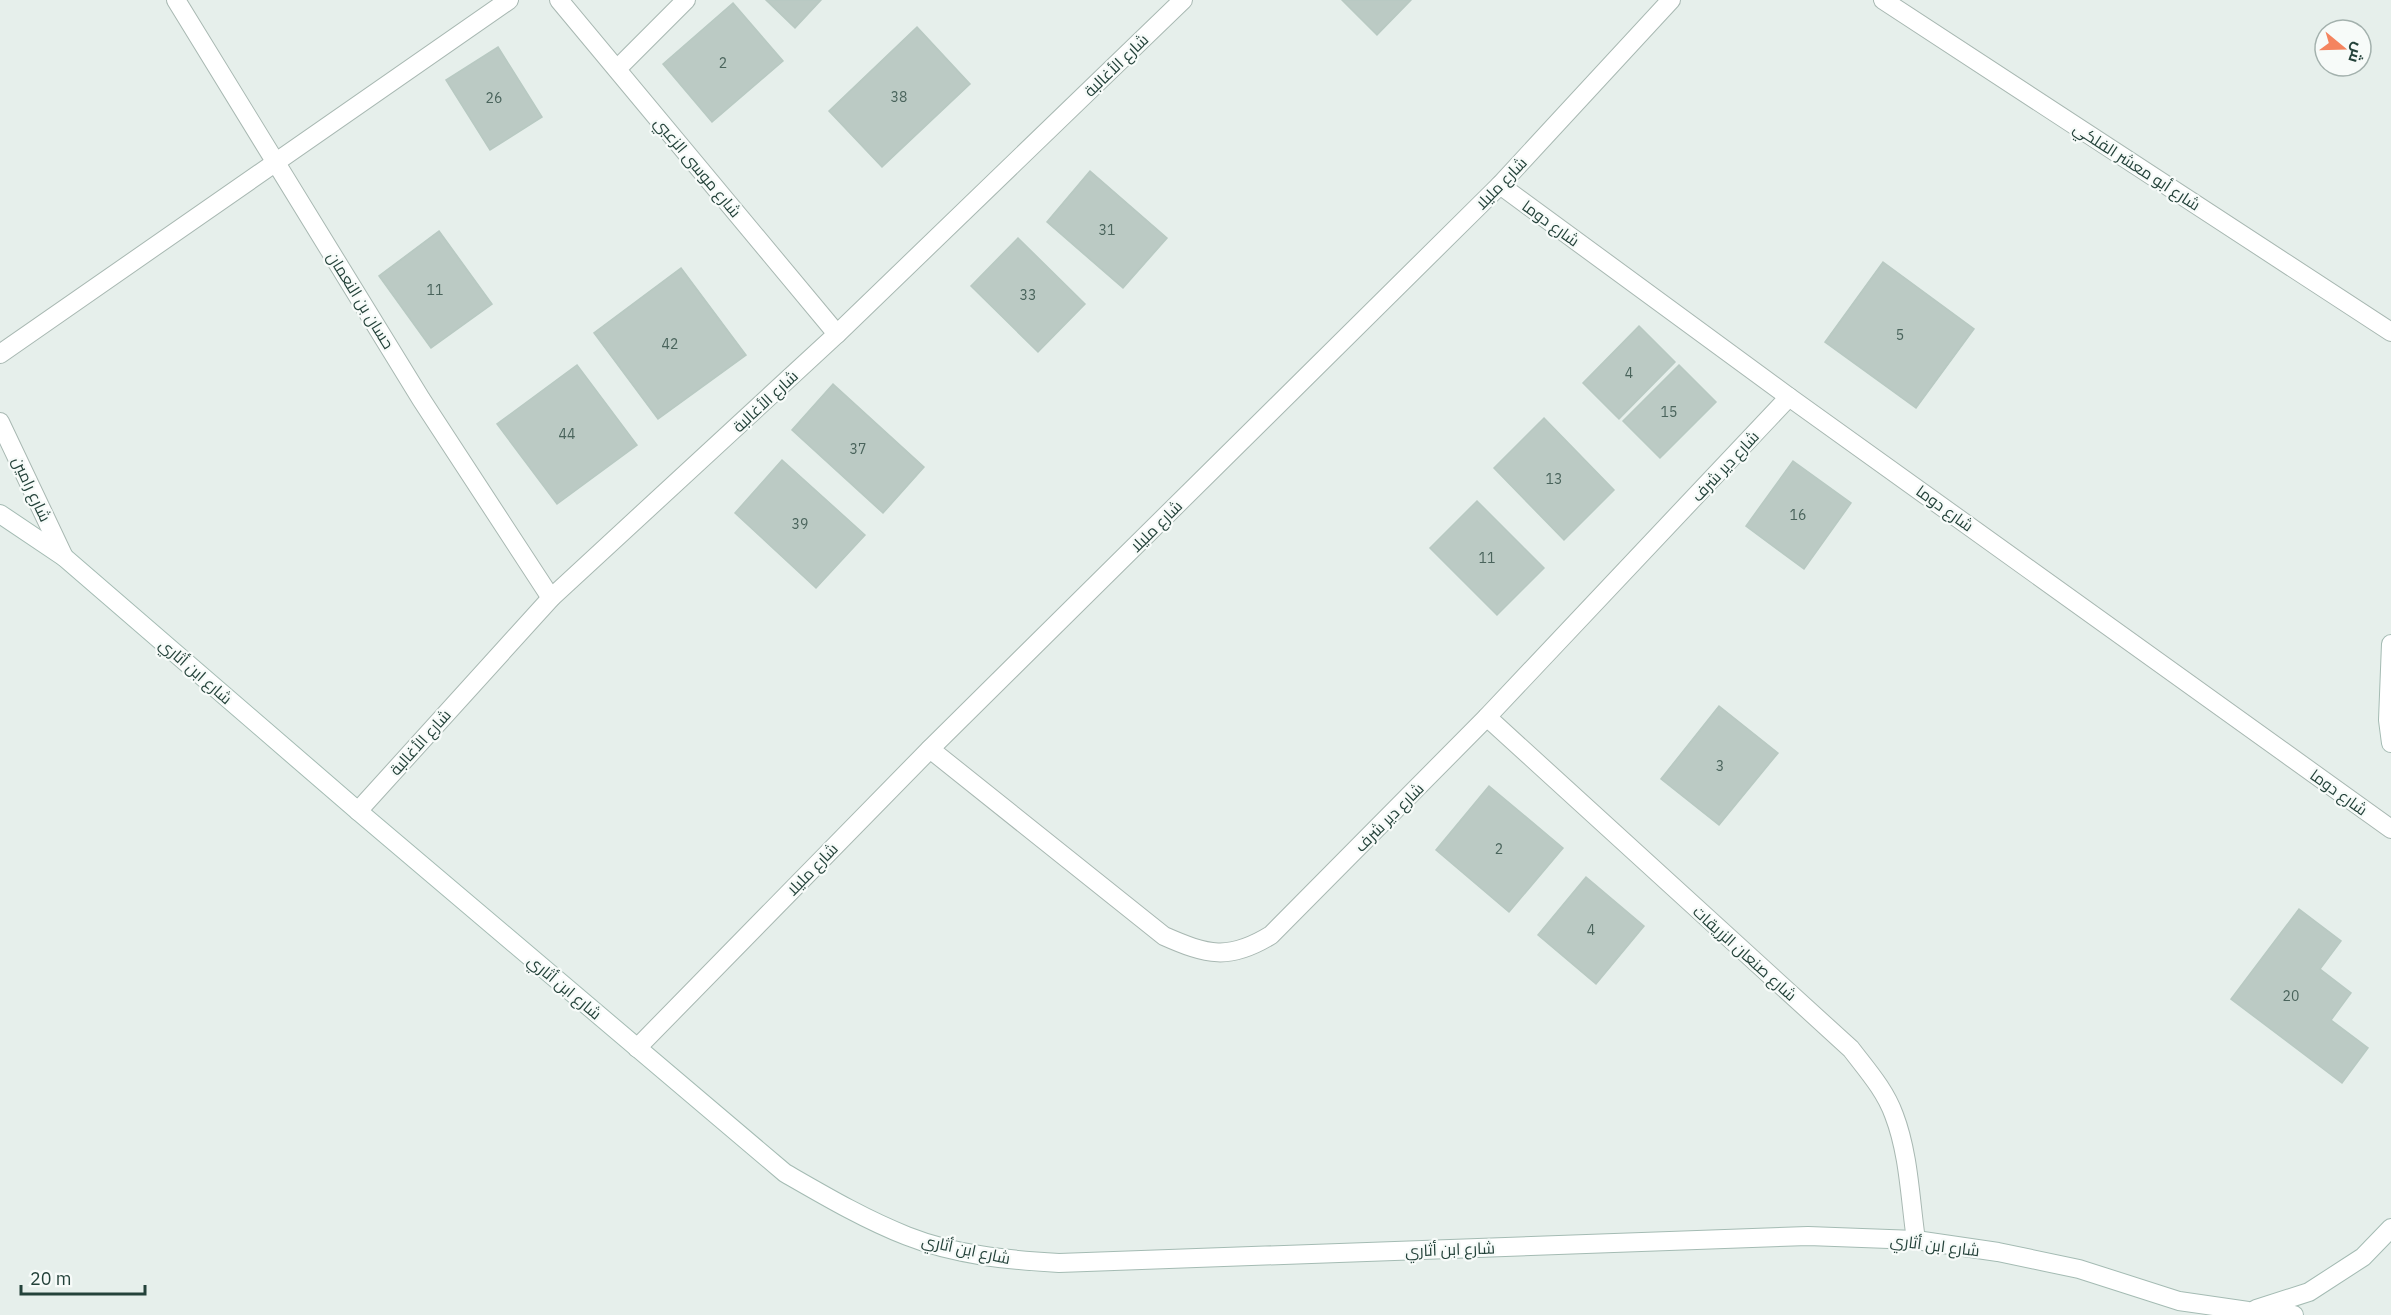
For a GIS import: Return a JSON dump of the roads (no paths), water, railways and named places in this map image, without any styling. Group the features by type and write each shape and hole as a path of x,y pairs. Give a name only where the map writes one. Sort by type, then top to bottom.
{"street":[{"name":"حسان بن النعمان","path":"176,0 421,399 551,597"},
{"path":"0,354 510,0"},
{"name":"شارع موسى الزعبي","path":"560,0 837,334"},
{"path":"616,69 686,0"},
{"name":"شارع الأغالبة","path":"358,811 551,597 837,334 1183,0"},
{"name":"شارع مليلا","path":"638,1048 930,749 1500,185 1671,0"},
{"name":"شارع أبو معشر الفلكي","path":"1883,0 2391,332"},
{"name":"شارع دوما","path":"1500,185 1790,397 2391,829"},
{"name":"شارع دير شرف","path":"930,749 1164,936 1192,948 1223,954 1251,947 1271,935 1487,717 1790,397"},
{"name":"شارع رامين","path":"0,422 64,557"},
{"name":"شارع ابن أثاري","path":"0,514 64,557 358,811 785,1173 849,1210 909,1237 965,1252 1017,1260 1059,1263 1808,1236 1916,1240 1998,1252 2079,1269 2179,1301 2294,1315"},
{"path":"2391,644 2388,720 2391,742"},
{"name":"شارع صنعان الزريقات","path":"1487,717 1851,1049 1878,1085 1894,1114 1902,1143 1916,1240"},
{"path":"2248,1311 2309,1292 2363,1257 2391,1228"},
{"name":"شارع ابن أثاري","path":"2179,1301 2199,1315"}]}
